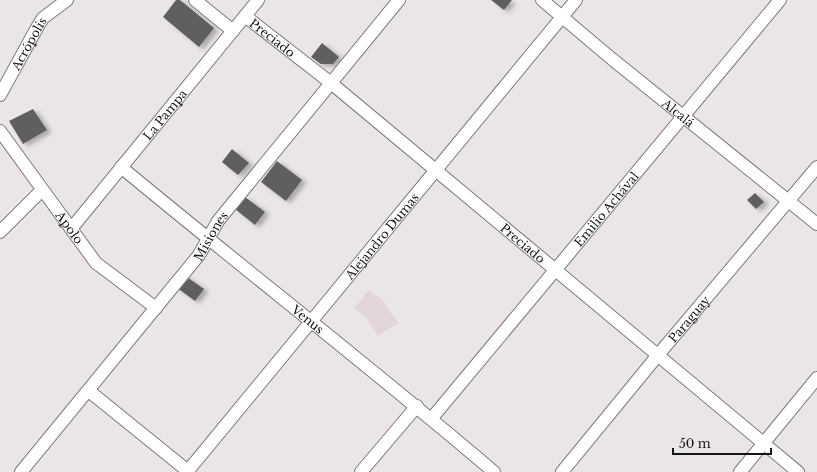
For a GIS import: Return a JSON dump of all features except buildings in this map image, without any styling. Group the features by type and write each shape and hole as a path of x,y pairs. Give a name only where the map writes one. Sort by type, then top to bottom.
{"street":[{"name":"Acrópolis","path":"0,95 43,18 67,0"},
{"path":"195,0 233,31"},
{"name":"La Pampa","path":"71,229 258,0"},
{"name":"Misiones","path":"21,472 89,391 199,255 218,221 399,0"},
{"name":"Alcalá","path":"542,0 817,224"},
{"name":"Alejandro Dumas","path":"188,472 576,0"},
{"name":"Emilio Achával","path":"432,418 780,0"},
{"name":"Preciado","path":"245,16 331,83 555,270 765,442 798,472"},
{"name":"Apolo","path":"0,131 96,264 156,308"},
{"name":"Venus","path":"121,167 208,239 312,320 432,418 494,472"},
{"name":"Paraguay","path":"562,472 658,355 817,167"},
{"path":"0,232 42,190"},
{"path":"740,472 817,378"},
{"path":"89,391 188,472"},
{"path":"361,472 416,406"}],"shaded area":[{"path":"369,290 383,301 398,323 378,336 366,318 354,308"}]}
